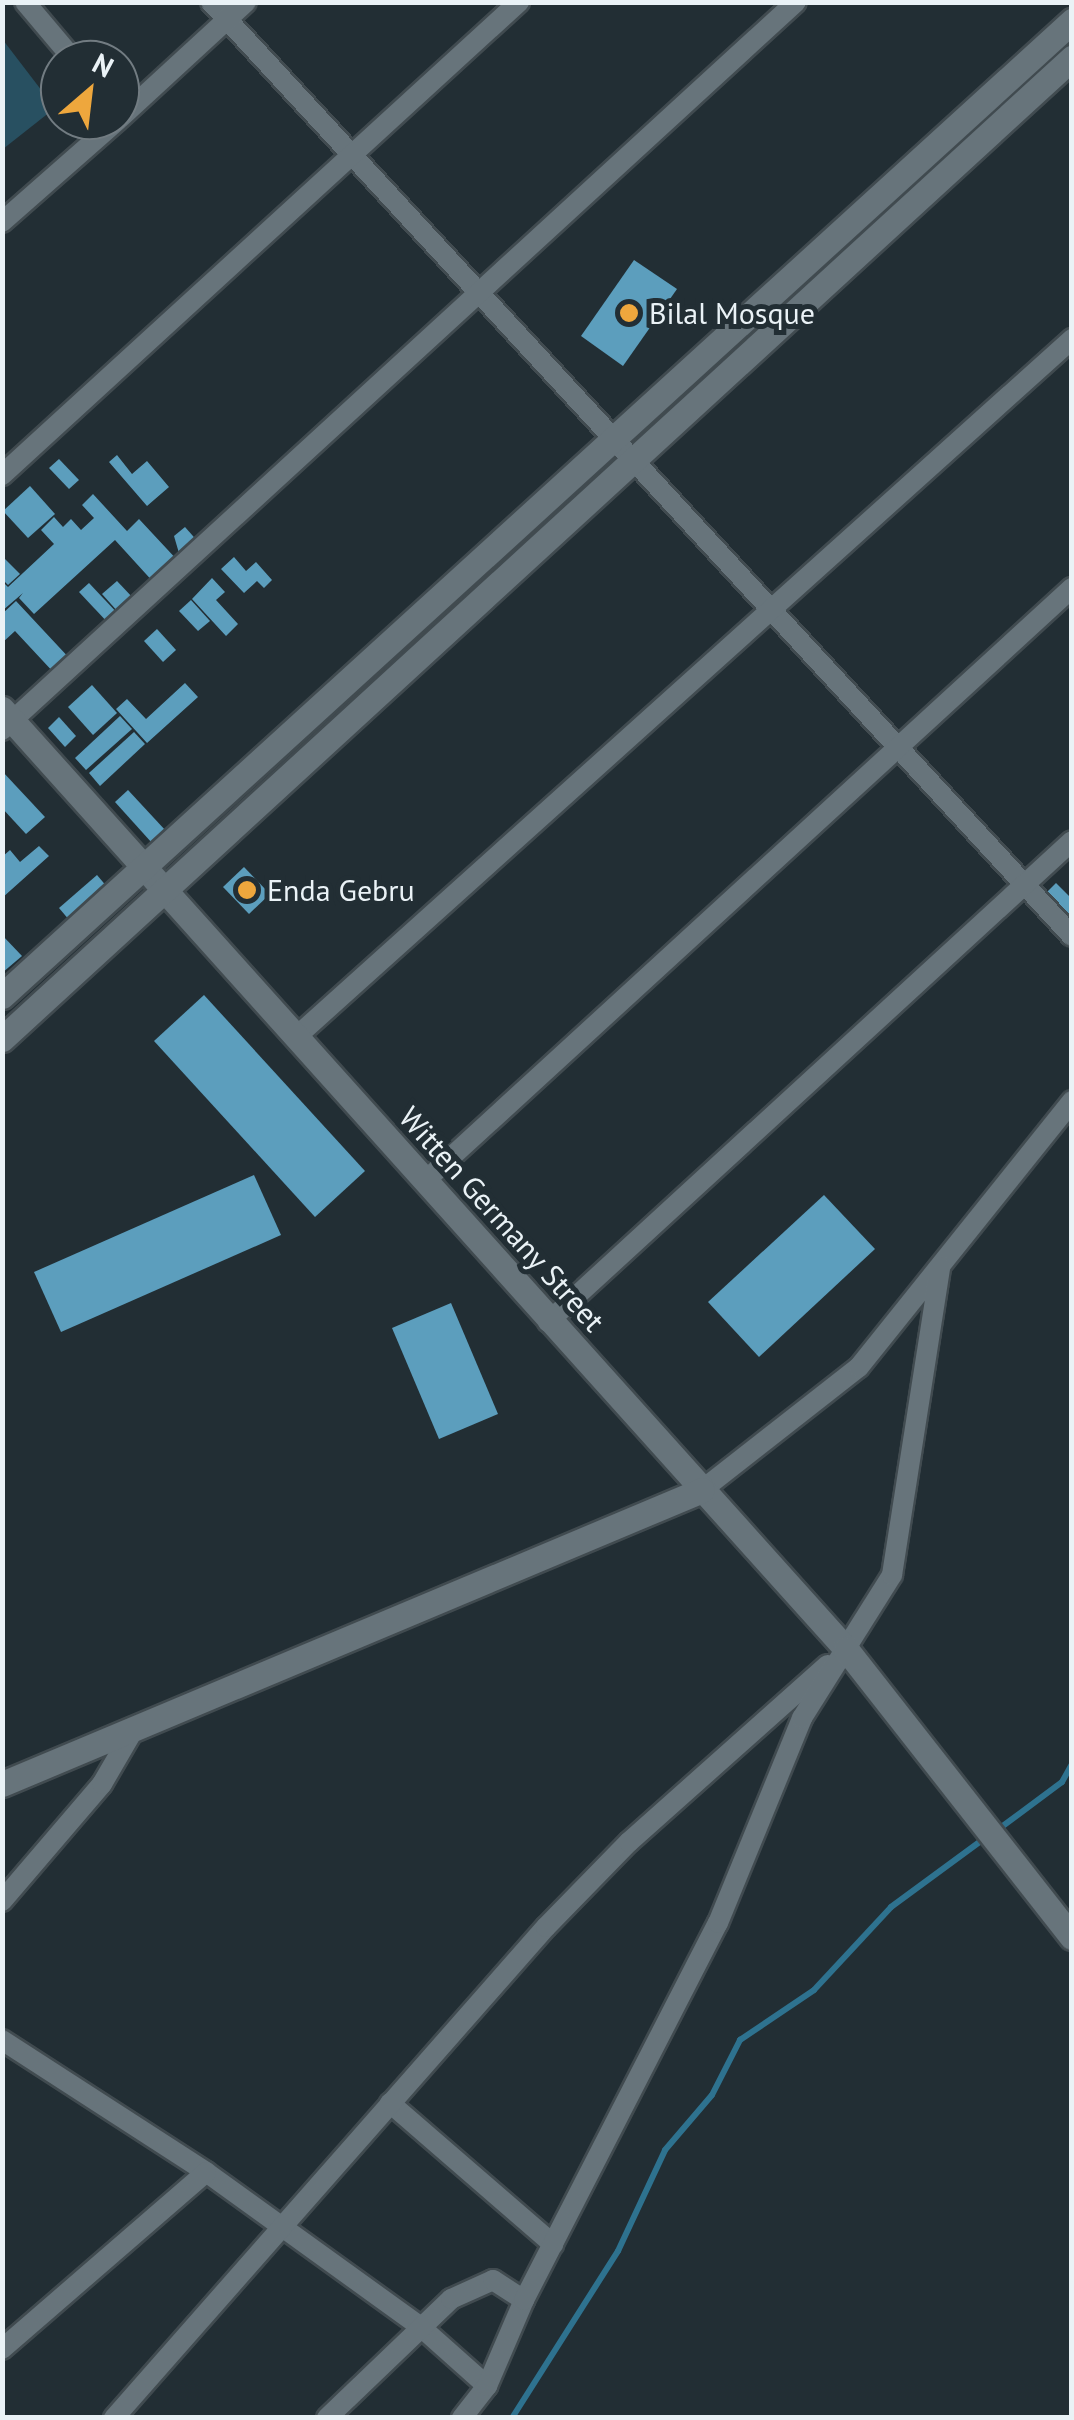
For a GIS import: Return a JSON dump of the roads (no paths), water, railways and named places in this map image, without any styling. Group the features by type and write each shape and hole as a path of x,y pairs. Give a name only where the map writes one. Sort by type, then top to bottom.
{"street":[{"path":"25,2 57,40"},
{"path":"211,2 1072,936"},
{"path":"140,99 246,2"},
{"path":"2,475 519,2"},
{"path":"6,720 796,2"},
{"path":"2,1039 163,892 624,452 841,234 1072,18 1060,2"},
{"path":"2,996 624,452 859,254 1072,58"},
{"path":"2,222 94,140"},
{"path":"841,234 859,254"},
{"path":"296,1037 1072,339"},
{"path":"425,1182 1072,588"},
{"name":"Witten Germany Street","path":"6,720 145,867 163,892 548,1322 846,1649 1072,1936"},
{"path":"548,1322 1072,840"},
{"path":"2,1784 702,1490 859,1367 1072,1101"},
{"path":"462,2418 487,2386 524,2300 718,1923 802,1718 892,1574 940,1267"},
{"path":"114,2418 283,2230 390,2103 629,1842 846,1649"},
{"path":"2,1901 102,1784 134,1729"},
{"path":"2,2040 206,2172 422,2328 487,2386"},
{"path":"390,2103 553,2244"},
{"path":"2,2349 206,2172"},
{"path":"327,2418 451,2299 493,2280 524,2300"}],"waterway":[{"path":"996,1831 1062,1782 1072,1764"},
{"path":"512,2418 618,2251 665,2150 712,2095 740,2040 814,1990 891,1907 985,1838"}],"place":[{"name":"Bilal Mosque","path":"629,313"},
{"name":"Enda Gebru","path":"247,890"}]}
